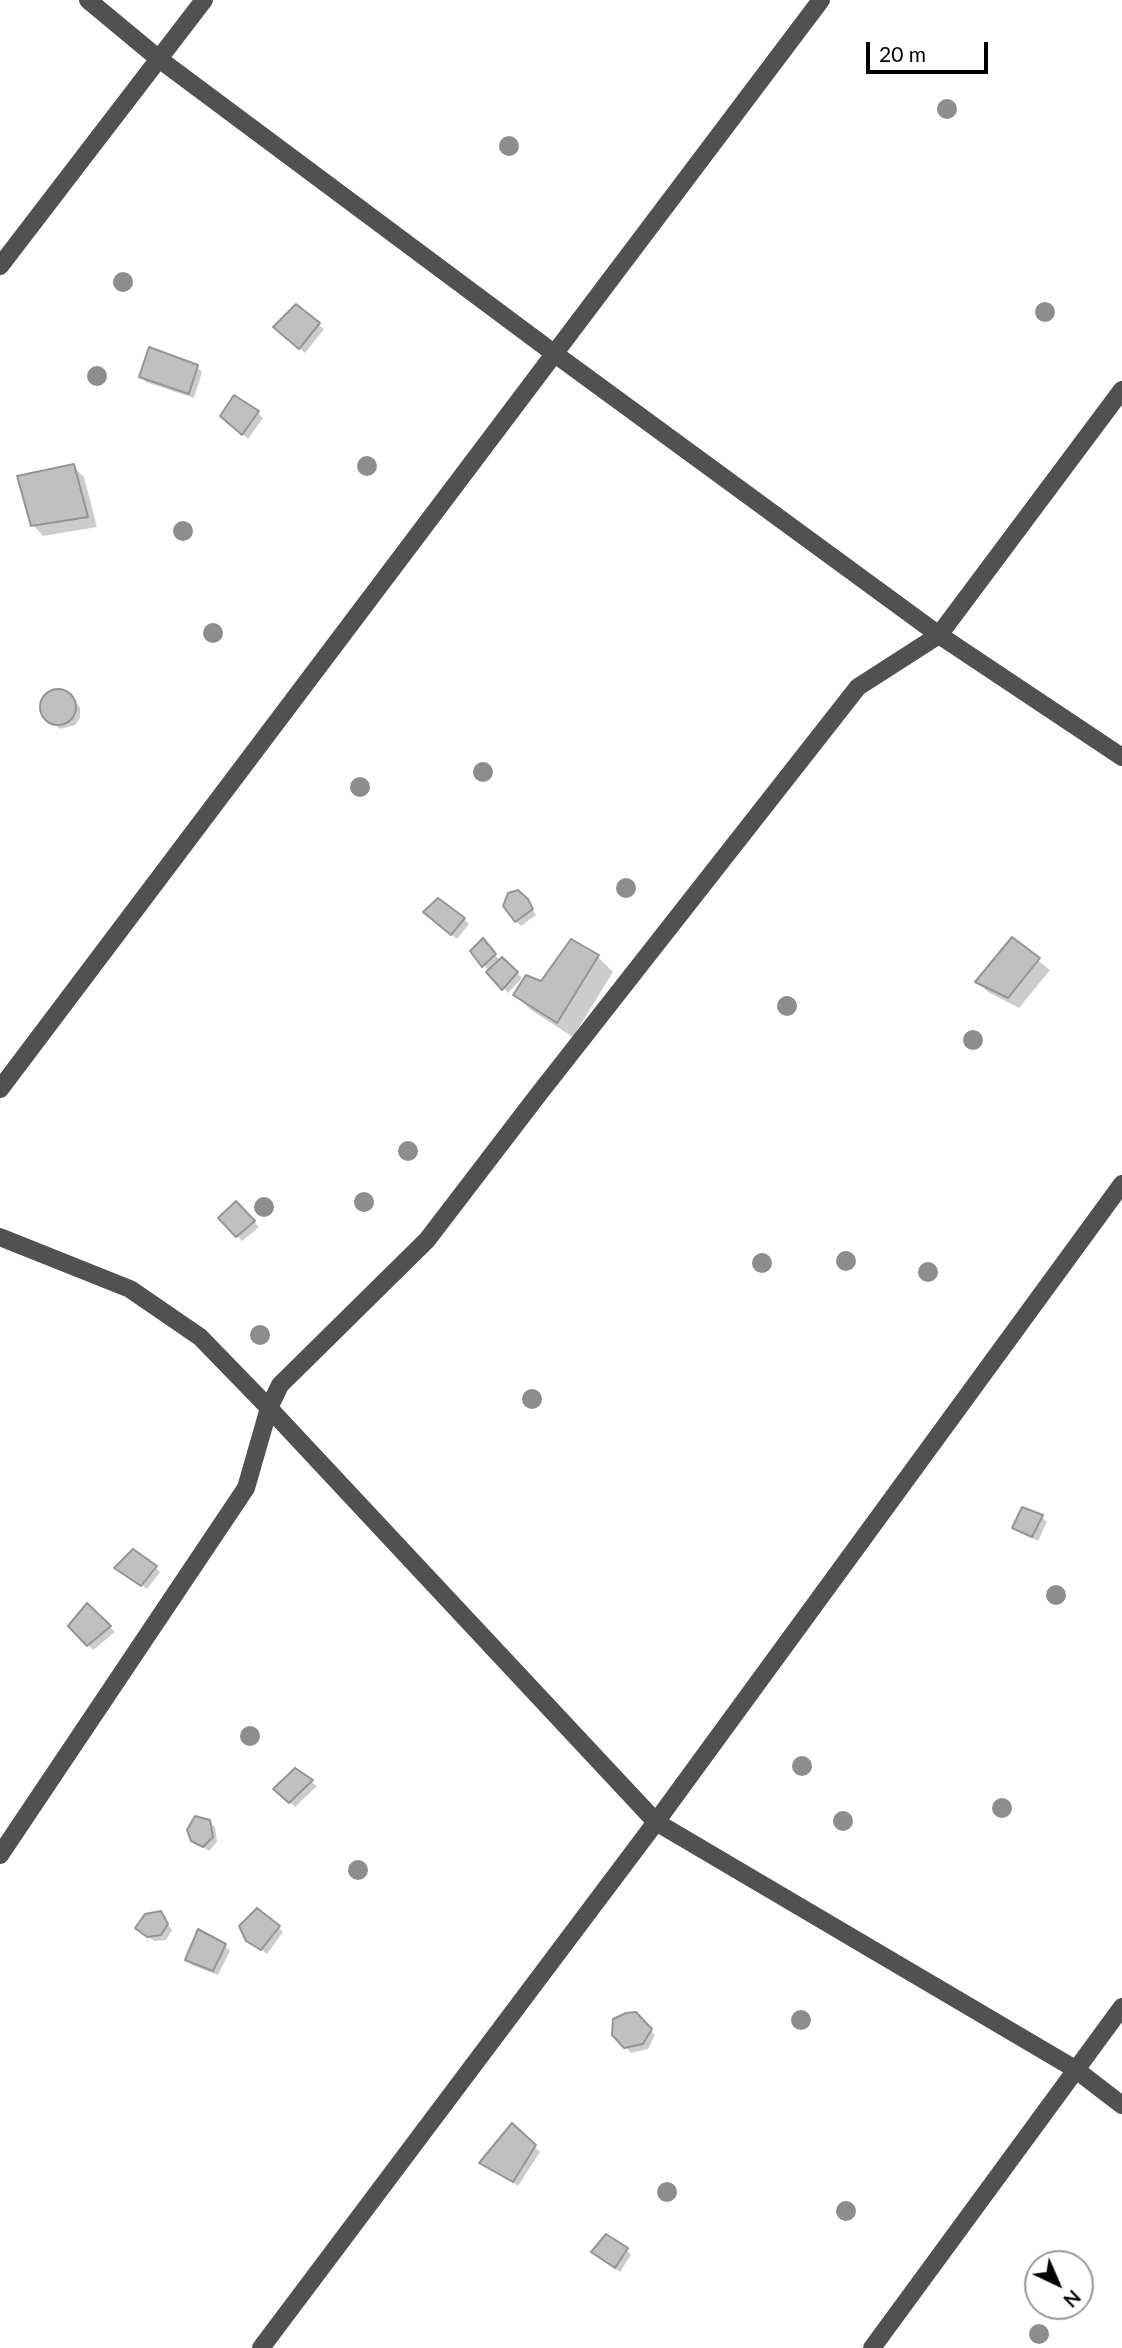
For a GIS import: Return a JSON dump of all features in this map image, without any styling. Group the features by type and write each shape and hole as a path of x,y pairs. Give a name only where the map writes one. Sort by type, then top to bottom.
{"street":[{"path":"88,0 159,59 555,354 939,635 1122,757"},
{"path":"0,266 204,0"},
{"path":"0,1089 821,0"},
{"path":"0,1854 246,1489 269,1408 280,1385 427,1240 538,1094 858,687 939,635 1122,390"},
{"path":"261,2348 656,1822 1122,1184"},
{"path":"0,1237 130,1289 200,1337 656,1822 1075,2069 1122,2105"},
{"path":"872,2348 1122,2007"}],"building":[{"path":"296,304 320,323 299,349 273,327"},
{"path":"149,347 198,365 189,394 139,377"},
{"path":"234,395 259,411 242,435 220,416"},
{"path":"74,464 88,517 31,526 17,476"},
{"path":"58,689 70,695 76,707 70,719 58,725 46,719 40,707 46,695"},
{"path":"518,890 528,899 533,909 515,922 503,906 508,893"},
{"path":"438,898 465,918 451,935 423,912"},
{"path":"1012,937 1040,958 1008,998 975,982"},
{"path":"483,938 496,954 482,967 470,951"},
{"path":"571,939 599,955 557,1023 513,995 526,975 541,981"},
{"path":"502,957 518,972 502,990 486,972"},
{"path":"236,1201 255,1221 236,1237 218,1218"},
{"path":"1022,1507 1043,1515 1032,1537 1012,1528"},
{"path":"133,1549 157,1566 141,1586 114,1568"},
{"path":"87,1603 111,1626 87,1646 68,1626"},
{"path":"295,1768 313,1780 289,1803 273,1789"},
{"path":"195,1816 210,1820 213,1837 203,1847 191,1841 187,1830"},
{"path":"257,1908 280,1926 261,1950 246,1941 239,1926"},
{"path":"161,1911 168,1924 161,1935 147,1937 135,1928 145,1914"},
{"path":"198,1929 226,1944 213,1971 185,1960"},
{"path":"636,2012 652,2029 643,2044 624,2048 612,2035 613,2019"},
{"path":"512,2123 536,2145 513,2182 479,2163"},
{"path":"606,2234 628,2248 615,2268 591,2252"}]}
